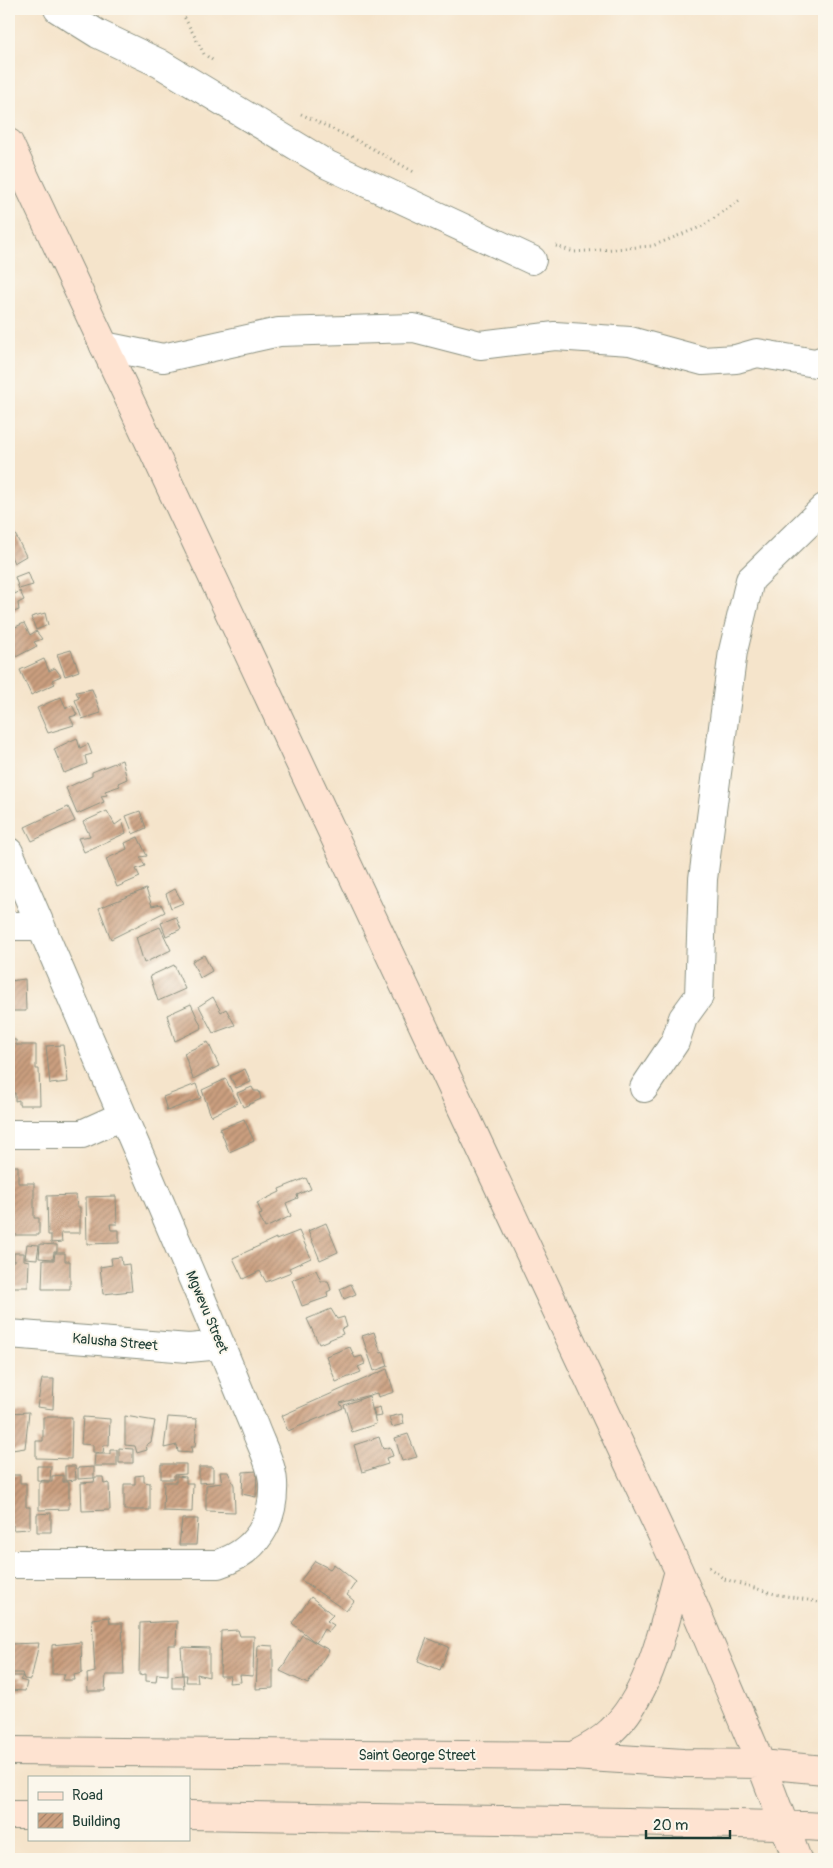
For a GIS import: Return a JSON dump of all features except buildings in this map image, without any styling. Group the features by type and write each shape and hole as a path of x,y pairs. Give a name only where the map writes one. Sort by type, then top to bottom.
{"main road":[{"path":"9,143 104,346 691,1566 761,1764 797,1859"},
{"path":"573,1756 595,1745 612,1731 638,1698 691,1566"},
{"name":"Saint George Street","path":"9,1751 573,1756 683,1763 761,1764 824,1770"},
{"path":"9,1815 28,1815"},
{"path":"190,1815 357,1816 679,1824 783,1824 824,1827"}],"street":[{"path":"58,9 98,34 159,62 328,165 532,260"},
{"path":"104,346 163,358 279,332 414,328 480,345 555,336 593,338 630,341 703,361 736,359 757,353 821,364"},
{"path":"644,1088 675,1042 683,1018 699,996 703,879 734,651 750,580 824,508"},
{"name":"Mgwevu Street","path":"9,852 221,1345 266,1457 273,1480 273,1503 269,1519 257,1539 231,1560 218,1564 9,1564"},
{"path":"9,926 41,926"},
{"path":"9,1134 82,1134 122,1116"},
{"name":"Kalusha Street","path":"9,1334 189,1348 221,1345"}],"path":[{"path":"180,9 204,54 220,65"},
{"path":"295,111 366,145 417,174"},
{"path":"555,246 574,252 652,246 703,226 740,200"},
{"path":"691,1566 724,1579 774,1594 824,1603"}]}
